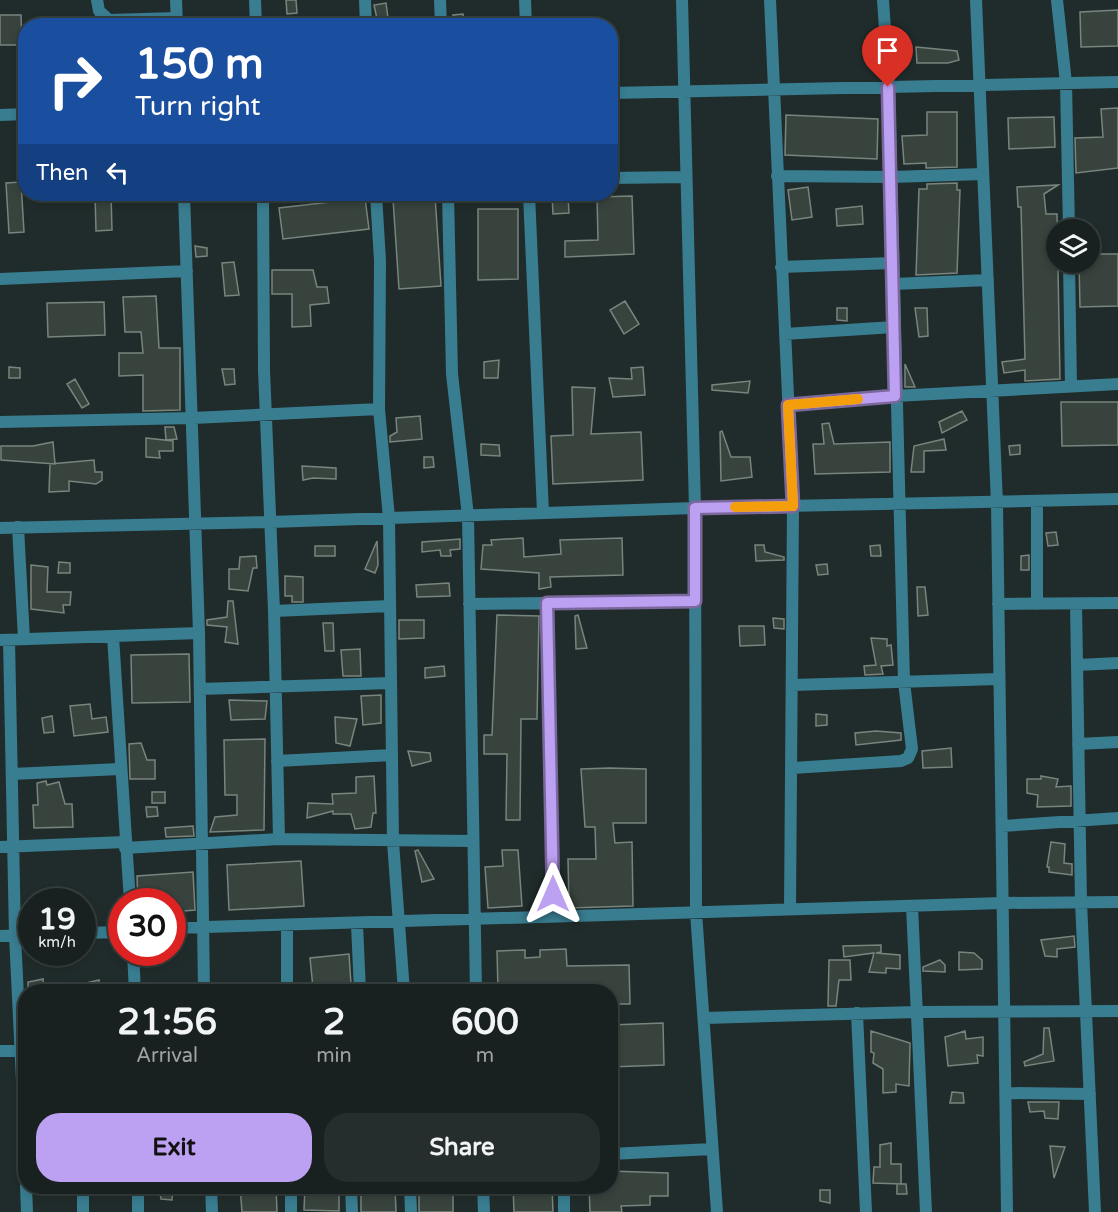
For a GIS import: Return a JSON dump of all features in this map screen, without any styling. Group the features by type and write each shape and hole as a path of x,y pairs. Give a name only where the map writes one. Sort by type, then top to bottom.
{"street":[{"path":"97,0 99,11 107,18"},
{"path":"176,0 177,18"},
{"path":"255,0 256,18"},
{"path":"365,0 366,18"},
{"path":"440,0 441,18"},
{"path":"525,0 526,18"},
{"path":"682,0 695,508 696,912 717,1212"},
{"path":"770,0 772,90 793,506 793,768 790,909"},
{"path":"793,768 901,761 908,758 912,749 904,682 891,177 883,0"},
{"path":"976,0 997,504 1006,1012 1007,1212"},
{"path":"1058,0 1066,83 1069,219"},
{"path":"618,93 1118,82"},
{"path":"0,115 18,114"},
{"path":"777,176 891,177 984,174"},
{"path":"618,178 686,177"},
{"path":"184,201 199,633 204,984"},
{"path":"263,201 266,414 274,611 279,839"},
{"path":"376,201 380,261 379,409 389,518 393,842 403,984"},
{"path":"448,201 452,253 452,374 468,516 476,984"},
{"path":"529,201 543,513"},
{"path":"781,267 892,263"},
{"path":"0,279 187,271"},
{"path":"1069,273 1071,386"},
{"path":"893,284 988,280"},
{"path":"785,334 894,327"},
{"path":"788,405 895,396 1118,384"},
{"path":"0,422 193,418 379,409"},
{"path":"0,528 695,508 1118,500"},
{"path":"1037,502 1037,604"},
{"path":"18,527 24,639"},
{"path":"469,604 695,601"},
{"path":"547,603 553,917"},
{"path":"998,604 1118,603"},
{"path":"1076,604 1081,902 1095,1212"},
{"path":"274,611 390,606"},
{"path":"18,984 15,935 12,774 6,734 5,640 199,633"},
{"path":"113,636 129,888"},
{"path":"1077,665 1118,663"},
{"path":"792,685 999,679"},
{"path":"200,688 391,683"},
{"path":"1078,744 1118,742"},
{"path":"277,761 392,755"},
{"path":"12,774 120,769"},
{"path":"1002,826 1118,818"},
{"path":"0,847 203,844 279,839 472,842"},
{"path":"186,927 287,927 790,909 1118,902"},
{"path":"912,906 926,1212"},
{"path":"357,924 360,984"},
{"path":"287,927 287,984"},
{"path":"0,936 15,935"},
{"path":"134,966 135,984"},
{"path":"704,1018 916,1012 1118,1011"},
{"path":"857,1013 866,1212"},
{"path":"0,1051 18,1052"},
{"path":"1006,1093 1090,1094"},
{"path":"618,1155 712,1149"},
{"path":"26,1194 27,1212"},
{"path":"83,1194 83,1212"},
{"path":"138,1194 138,1212"},
{"path":"211,1194 212,1212"},
{"path":"291,1194 291,1212"},
{"path":"351,1194 352,1212"},
{"path":"410,1194 411,1212"},
{"path":"483,1194 484,1212"},
{"path":"564,1194 564,1212"}],"building":[{"path":"286,0 296,0 297,13 287,14"},
{"path":"386,3 388,18 377,18 374,5"},
{"path":"1118,10 1118,46 1081,47 1080,12"},
{"path":"463,14 463,18 453,18 453,15"},
{"path":"0,15 21,15 21,18 18,18 18,45 0,45"},
{"path":"916,47 957,51 959,60 948,63 917,63"},
{"path":"1118,108 1118,168 1076,173 1075,138 1103,137 1101,109"},
{"path":"927,112 957,112 957,167 926,168 926,163 904,164 902,136 927,135"},
{"path":"786,115 878,119 877,159 785,155"},
{"path":"1054,117 1055,147 1009,149 1008,118"},
{"path":"18,182 18,201 22,201 24,232 9,233 6,183"},
{"path":"957,183 957,190 960,190 957,273 916,275 919,189 927,189 927,184"},
{"path":"1058,185 1044,194 1046,214 1057,214 1057,219 1046,219 1046,273 1058,273 1060,379 1025,381 1025,370 1004,373 1002,362 1025,359 1021,207 1018,207 1017,187"},
{"path":"808,187 812,217 792,220 788,190"},
{"path":"618,196 632,196 634,254 565,257 565,241 598,240 597,201 618,201"},
{"path":"95,201 111,201 112,230 96,231"},
{"path":"339,201 365,201 369,229 283,239 279,208"},
{"path":"393,201 435,201 441,286 399,289"},
{"path":"552,201 568,201 569,213 553,214"},
{"path":"862,206 863,224 837,226 836,209"},
{"path":"478,209 518,209 518,279 478,280"},
{"path":"195,246 207,248 207,256 196,257"},
{"path":"1100,254 1118,254 1118,306 1080,307 1079,273 1100,273"},
{"path":"234,262 239,295 225,296 222,263"},
{"path":"272,270 313,270 317,287 327,287 329,303 310,305 311,326 292,327 292,294 272,294"},
{"path":"156,296 159,348 180,348 180,410 143,411 143,375 119,376 119,353 143,353 141,332 125,332 123,297"},
{"path":"625,301 639,324 624,334 610,310"},
{"path":"104,302 105,335 48,337 47,303"},
{"path":"837,308 847,308 847,321 837,320"},
{"path":"915,308 927,308 928,336 919,337"},
{"path":"499,360 498,378 484,378 484,362"},
{"path":"905,364 915,387 905,387"},
{"path":"9,367 20,368 20,378 9,378"},
{"path":"643,367 645,395 613,397 609,378 632,379 631,368"},
{"path":"222,369 234,369 235,384 225,385"},
{"path":"75,379 89,404 82,408 67,384"},
{"path":"750,381 748,393 712,390 712,385"},
{"path":"572,387 595,388 591,434 641,432 643,480 553,484 551,436 573,435"},
{"path":"1061,402 1118,402 1118,445 1062,446"},
{"path":"962,411 967,420 942,433 939,422"},
{"path":"420,416 422,439 390,442 390,436 397,432 396,418"},
{"path":"829,423 834,444 890,442 890,472 815,474 813,444 824,444 822,424"},
{"path":"165,427 174,427 177,439 166,440"},
{"path":"722,431 731,457 750,457 752,477 721,481 720,432"},
{"path":"146,438 173,441 173,451 159,451 160,458 146,457"},
{"path":"944,439 946,450 924,451 924,472 911,472 914,446"},
{"path":"53,442 55,464 1,460 1,446 33,446"},
{"path":"481,444 499,445 500,456 481,455"},
{"path":"1020,445 1020,454 1010,455 1009,446"},
{"path":"424,457 433,457 434,467 424,468"},
{"path":"94,460 95,472 102,472 102,480 96,484 69,481 69,491 49,492 50,464"},
{"path":"302,466 336,468 336,479 303,480"},
{"path":"1056,532 1058,545 1048,546 1046,533"},
{"path":"523,538 524,557 561,554 560,540 622,538 623,575 550,577 551,587 539,589 539,573 481,569 483,545 492,545 491,540"},
{"path":"460,539 460,549 450,550 451,556 441,556 440,550 422,552 422,542"},
{"path":"377,541 378,565 375,573 365,569"},
{"path":"755,545 764,545 765,552 784,557 784,560 756,561"},
{"path":"880,545 881,556 871,556 870,546"},
{"path":"315,546 335,546 335,556 315,556"},
{"path":"1029,555 1029,570 1021,570 1021,556"},
{"path":"256,556 257,568 253,568 248,591 229,589 229,569 239,569 240,557"},
{"path":"59,562 70,563 70,573 58,573"},
{"path":"827,564 828,574 818,575 816,565"},
{"path":"31,565 48,567 47,592 71,592 70,605 63,605 64,613 31,609"},
{"path":"285,576 303,577 303,602 292,602 292,596 285,596"},
{"path":"449,583 450,596 417,597 416,585"},
{"path":"917,587 925,587 928,615 918,616"},
{"path":"228,601 233,601 238,644 225,642 227,627 207,625 207,620 227,617"},
{"path":"497,615 539,616 537,719 521,719 520,820 506,820 507,754 484,754 484,735 492,735"},
{"path":"578,615 587,648 576,649 575,616"},
{"path":"773,618 784,619 784,629 774,628"},
{"path":"399,620 424,620 424,638 399,639"},
{"path":"323,623 333,623 334,651 325,651"},
{"path":"739,626 764,626 765,645 740,646"},
{"path":"871,638 887,639 887,646 891,645 893,665 881,666 883,674 865,675 864,666 876,665"},
{"path":"360,649 361,676 343,676 341,650"},
{"path":"189,654 190,702 132,703 131,655"},
{"path":"444,666 445,676 425,678 425,668"},
{"path":"381,695 381,723 363,725 361,696"},
{"path":"229,700 267,701 265,719 231,720"},
{"path":"90,704 92,719 106,717 108,732 74,736 70,706"},
{"path":"816,714 827,715 827,725 816,726"},
{"path":"52,716 54,732 44,733 42,718"},
{"path":"335,717 357,719 350,746 336,743"},
{"path":"876,731 901,733 901,740 856,745 855,733"},
{"path":"265,739 264,830 210,832 215,817 237,815 237,795 225,795 224,740"},
{"path":"141,743 147,760 155,760 155,779 130,779 129,744"},
{"path":"951,748 952,767 923,768 922,751"},
{"path":"408,751 430,753 431,761 412,766"},
{"path":"581,769 646,769 646,823 613,823 615,843 632,842 633,906 569,908 568,859 596,859 595,827 585,827"},
{"path":"374,776 376,813 373,813 371,827 355,829 351,814 333,814 333,811 307,818 308,803 333,804 332,794 356,793 356,777"},
{"path":"1041,776 1058,779 1056,787 1071,786 1071,806 1037,807 1038,795 1027,793 1027,779 1041,779"},
{"path":"46,781 47,785 59,782 65,804 72,804 73,827 34,828 33,805 38,805 37,783"},
{"path":"152,792 165,792 165,803 152,803"},
{"path":"146,807 157,807 158,816 147,817"},
{"path":"193,826 194,836 166,837 165,828"},
{"path":"1051,842 1065,844 1064,863 1072,864 1072,875 1049,872 1049,867 1047,867"},
{"path":"418,850 434,879 422,882 415,851"},
{"path":"502,850 518,850 522,906 488,908 485,867 503,866"},
{"path":"301,861 304,906 229,910 227,865"},
{"path":"193,872 195,910 186,911 186,888 137,888 137,876"},
{"path":"1074,936 1075,947 1057,949 1057,957 1045,956 1041,940"},
{"path":"881,945 881,952 876,953 900,955 900,969 886,968 886,973 869,972 874,953 844,957 843,946"},
{"path":"566,949 567,966 629,965 630,1004 618,1004 618,984 498,984 497,951 525,950 525,958 540,957 540,950"},
{"path":"959,952 974,953 982,960 982,969 959,970"},
{"path":"349,954 351,984 313,984 310,958"},
{"path":"829,960 850,960 851,980 839,980 836,1006 828,1006"},
{"path":"940,960 945,965 945,972 923,971 923,967"},
{"path":"43,979 43,984 28,984 28,982"},
{"path":"99,980 99,984 86,984"},
{"path":"663,1023 664,1065 618,1067 618,1025"},
{"path":"1044,1028 1049,1028 1054,1061 1025,1066 1024,1062 1043,1054"},
{"path":"871,1031 910,1043 909,1086 896,1084 896,1092 883,1093 883,1069 873,1063"},
{"path":"965,1031 966,1039 983,1037 983,1056 977,1055 978,1063 948,1066 945,1037"},
{"path":"952,1092 963,1093 964,1103 950,1103"},
{"path":"1028,1102 1059,1102 1058,1119 1045,1118 1044,1111 1030,1112"},
{"path":"891,1143 891,1164 901,1164 901,1184 873,1183 874,1167 880,1167 880,1145"},
{"path":"1050,1146 1065,1147 1054,1178"},
{"path":"618,1171 668,1173 668,1196 650,1196 650,1205 621,1206 622,1212 590,1212 589,1194 618,1194"},
{"path":"897,1184 906,1184 907,1194 897,1194"},
{"path":"820,1190 830,1190 830,1203 820,1201"},
{"path":"160,1194 172,1194 172,1200 161,1199"},
{"path":"241,1194 276,1194 277,1212 242,1212"},
{"path":"305,1194 339,1194 339,1211 304,1210"},
{"path":"361,1194 395,1194 396,1212 361,1212"},
{"path":"419,1194 453,1194 453,1212 419,1212"},
{"path":"513,1194 552,1194 553,1212 514,1212"}],"slow traffic":[{"path":"735,507 793,506 788,405 858,399"}],"route":[{"path":"553,894 552,753 547,603 695,601 695,508 793,506 788,405 895,396 888,87"}]}
